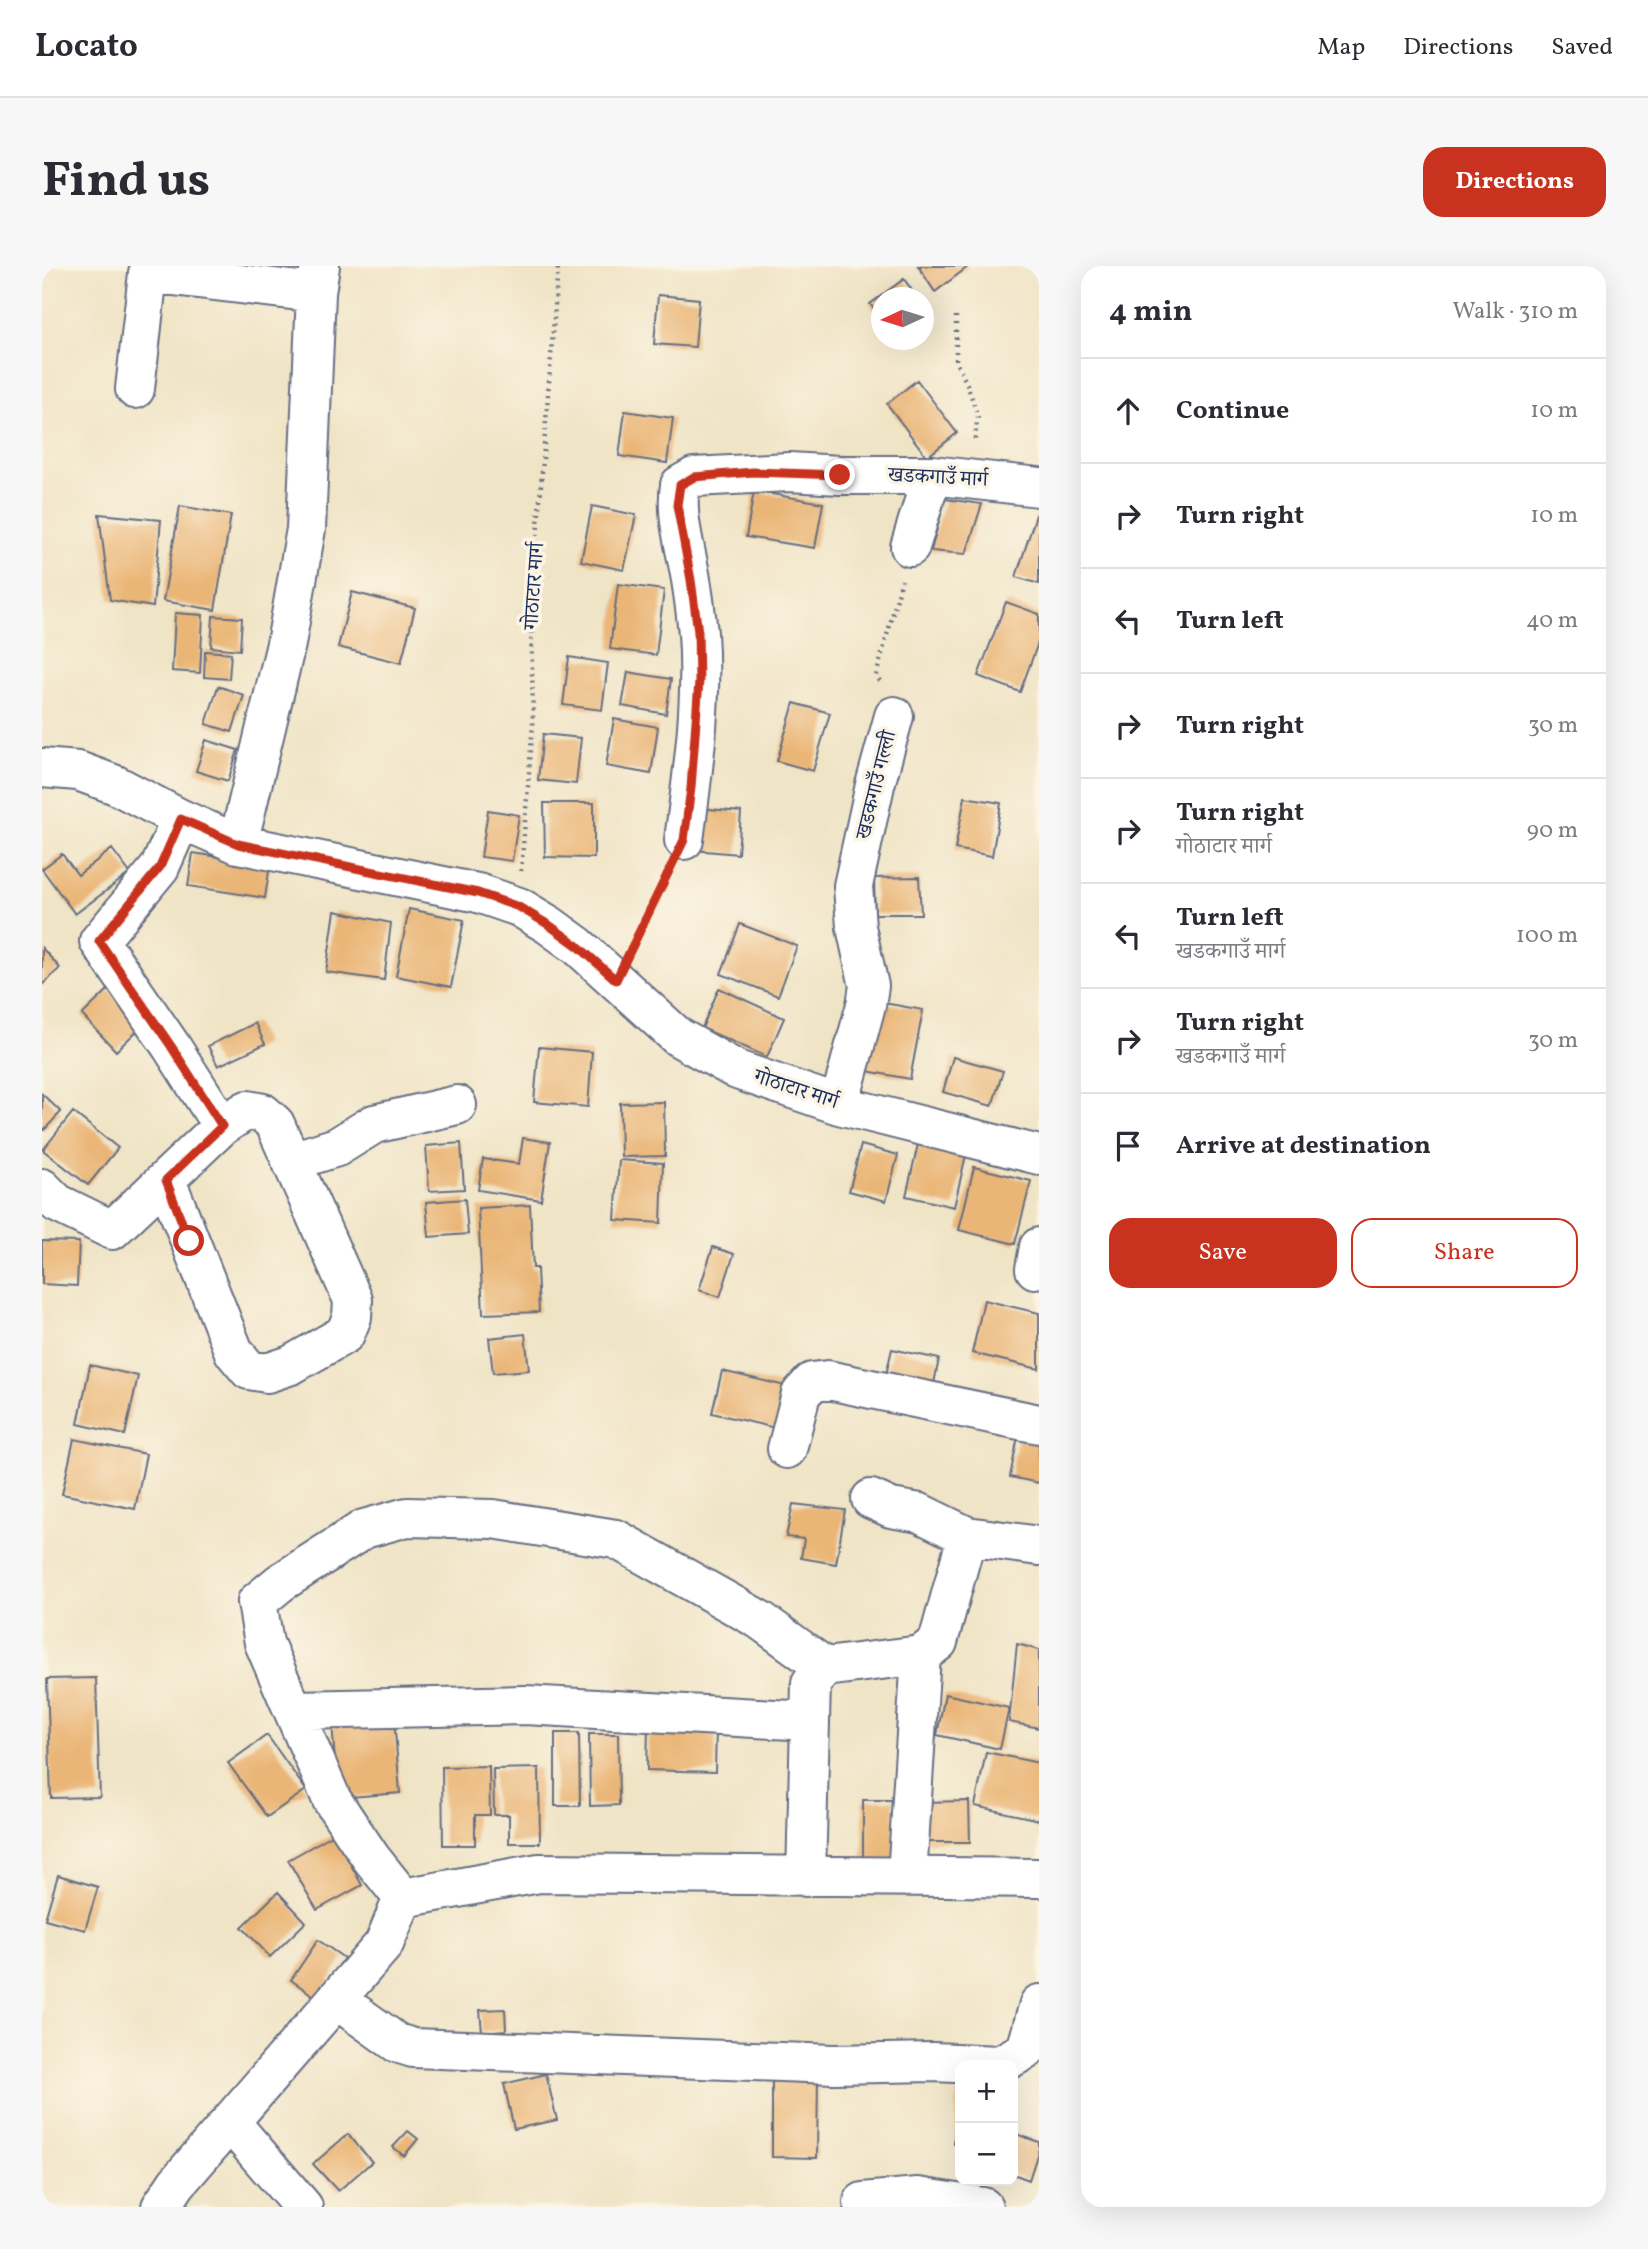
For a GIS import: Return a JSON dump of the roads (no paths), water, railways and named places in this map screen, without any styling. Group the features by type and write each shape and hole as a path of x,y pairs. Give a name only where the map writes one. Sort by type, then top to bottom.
{"street":[{"path":"135,388 149,273 318,279 306,529 286,644 238,844"},
{"name":"खडकगाउँ मार्ग","path":"684,840 699,681 698,632 677,505 680,485 694,477 753,472 951,477 1039,487"},
{"path":"910,547 951,477"},
{"name":"खडकगाउँ गल्ली","path":"839,1105 869,986 856,927 853,886 875,785 894,716"},
{"name":"गोठाटार मार्ग","path":"42,768 78,771 116,785 181,819 238,844 478,893 519,907 578,946 678,1037 737,1070 839,1105 1039,1155"},
{"path":"181,819 160,867 99,941 222,1126"},
{"path":"292,1161 337,1147 374,1124 457,1105"},
{"path":"42,1188 57,1203 112,1230 222,1126 247,1110 263,1113 275,1124 353,1300 352,1317 345,1334 291,1365 267,1373 249,1370 234,1352 166,1180"},
{"path":"787,1449 801,1394 812,1382 828,1380 1039,1424"},
{"path":"871,1499 891,1508 920,1513 967,1536 1039,1546"},
{"path":"403,1898 371,1858 332,1800 264,1643 257,1602 280,1583 364,1529 407,1517 493,1519 615,1539 760,1620 824,1667 920,1655 938,1642 967,1536"},
{"path":"907,1877 920,1655"},
{"path":"806,1877 811,1684 824,1667"},
{"path":"295,1710 525,1705 810,1721"},
{"path":"403,1898 539,1873 1039,1878"},
{"path":"161,2207 177,2183 384,1944 403,1898"},
{"path":"337,2000 397,2043 413,2048 834,2064 999,2064 1026,2050 1039,2004"},
{"path":"231,2123 303,2207"},
{"path":"863,2202 918,2197 983,2207"}]}
